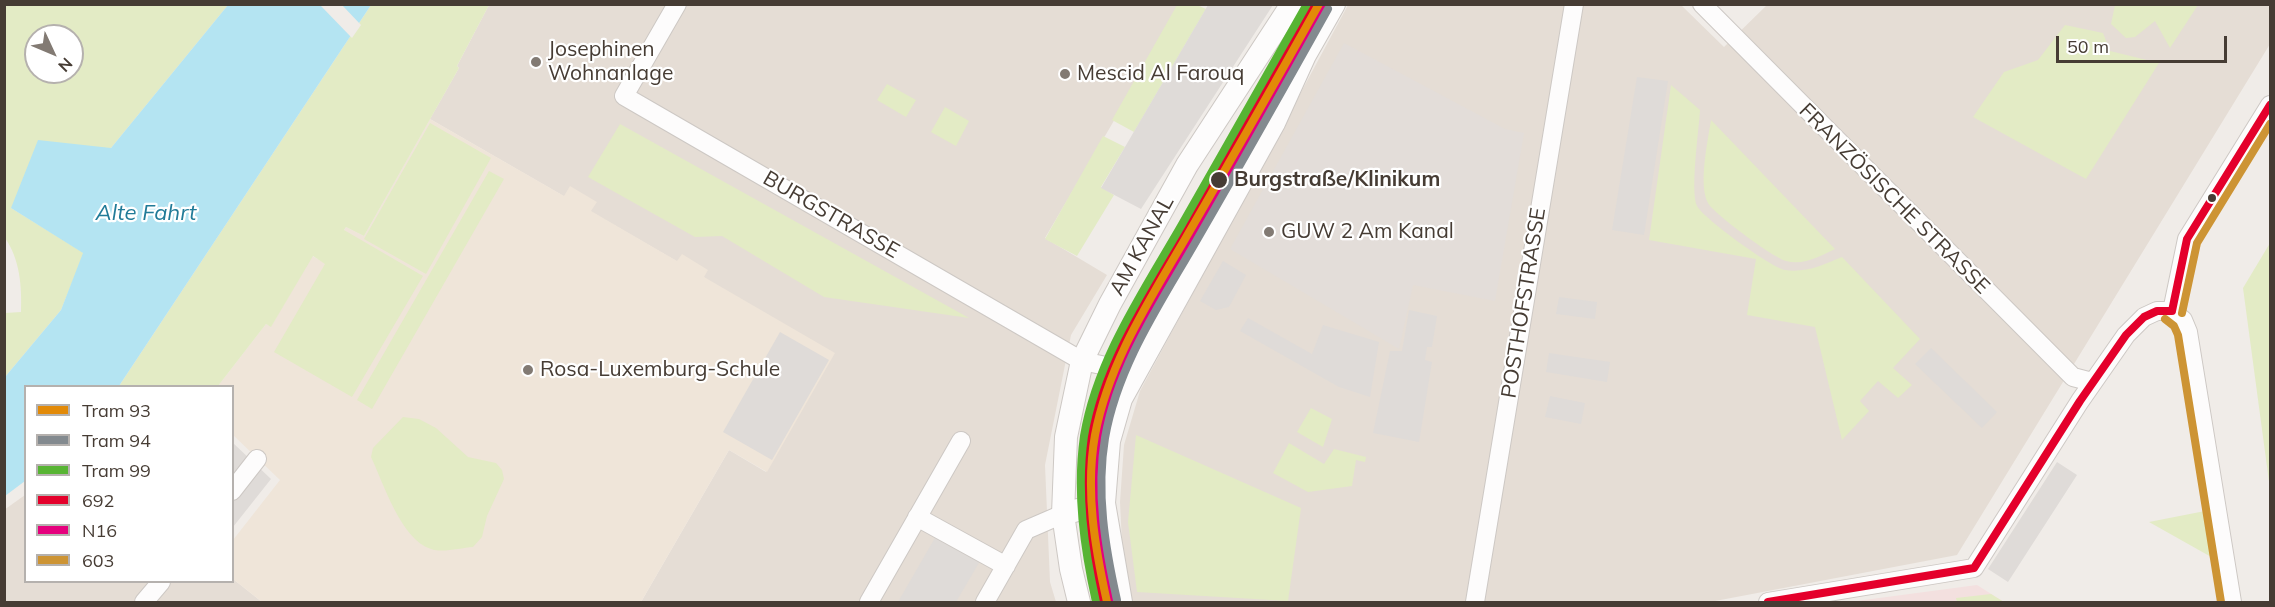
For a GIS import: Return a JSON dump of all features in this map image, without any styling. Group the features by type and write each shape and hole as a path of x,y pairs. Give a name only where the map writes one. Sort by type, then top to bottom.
{"street":[{"name":"BURGSTRASSE","path":"676,4 624,96 1082,361 1135,372"},
{"name":"AM KANAL","path":"1079,603 1071,569 1063,514 1066,437 1082,361 1110,304 1187,165 1292,4"},
{"path":"1121,603 1104,503 1109,441 1121,399 1274,123 1334,4"},
{"name":"POSTHOFSTRASSE","path":"1475,603 1574,4"},
{"name":"FRANZÖSISCHE STRASSE","path":"1702,4 2073,377 2092,382"},
{"path":"2172,311 2187,239 2271,105"},
{"path":"1768,603 1974,568 2092,382 2126,335 2144,317 2157,311 2172,311 2183,320 2188,332 2232,603"},
{"path":"869,603 961,441"},
{"path":"234,488 257,459"},
{"path":"985,603 1026,530 1063,514 1104,503"},
{"path":"917,517 1006,566"},
{"path":"144,603 160,583"}],"shaded area":[{"path":"489,5 1182,5 1045,238 1107,275 1071,335 1045,465 1050,582 1056,602 641,602 729,450 766,472 704,277 430,119 459,68 457,66"},
{"path":"1208,5 1273,5 1141,209 1101,188"},
{"path":"1348,5 1681,5 1724,47 1767,5 2270,5 2270,44 1957,555 1710,602 1130,602 1123,564 1120,502 1124,445 1140,391"},
{"path":"1344,43 1505,129 1524,133 1495,301 1413,285 1399,349 1230,249"},
{"path":"1637,77 1668,81 1644,235 1612,230"},
{"name":"Rosa-Luxemburg-Schule","path":"430,119 564,196 570,186 597,202 591,211 677,261 682,254 708,270 704,277 835,353 767,472 729,450 641,602 262,602 234,580 234,539 280,480 234,436 234,385 219,385 266,324 271,326 312,256 325,263 346,227 364,236"},
{"path":"1223,261 1246,275 1229,307 1216,310 1200,301"},
{"path":"1559,297 1597,302 1595,319 1556,314"},
{"path":"1409,310 1437,316 1432,347 1427,347 1425,360 1432,362 1419,442 1373,433 1390,351 1402,351"},
{"path":"1248,318 1312,354 1323,325 1379,342 1370,397 1339,387 1240,331"},
{"path":"780,332 829,360 772,460 723,432"},
{"path":"1931,348 1997,412 1982,428 1915,364"},
{"path":"1549,353 1610,362 1607,382 1546,372"},
{"path":"1550,396 1585,403 1581,424 1545,417"},
{"path":"234,444 271,479 234,526"},
{"path":"2057,462 2077,475 2008,582 1988,569"},
{"path":"24,496 24,583 234,583 234,580 262,602 5,602 4,510"},
{"path":"936,536 980,561 956,602 898,602"},
{"path":"1977,585 2004,602 1849,602"}],"green space":[{"path":"2115,4 2198,5 2170,48 2155,21 2135,37 2126,38 2111,24"},
{"path":"4,5 228,5 111,148 11,208 84,253 61,310 5,377 5,313 21,312 17,264 5,238"},
{"path":"371,5 489,5 457,66 459,68 364,236 346,227 344,230 423,276 352,397 274,352 325,264 313,256 271,327 266,324 219,385 120,385"},
{"path":"1177,5 1197,5 1206,9 1134,132 1112,120"},
{"path":"2065,25 2103,33 2110,51 2159,63 2086,179 1973,117 2004,72 2038,60"},
{"path":"887,84 916,100 906,117 877,100"},
{"path":"1671,85 1700,110 1694,187 1697,206 1702,212 1753,252 1785,270 1807,269 1842,257 1920,339 1893,368 1912,385 1898,398 1878,381 1860,401 1869,411 1842,440 1815,327 1747,315 1756,259 1649,240"},
{"path":"945,107 969,121 956,146 931,132"},
{"path":"1711,120 1835,249 1805,261 1786,261 1758,244 1713,209 1705,195 1704,185"},
{"path":"430,123 491,158 426,274 364,239"},
{"path":"620,124 969,318 824,297 722,236 695,237 588,177"},
{"path":"1103,136 1125,147 1101,187 1114,195 1077,256 1045,239"},
{"path":"489,171 504,179 372,409 357,400"},
{"path":"2270,243 2270,489 2243,288"},
{"path":"1311,408 1332,419 1323,447 1297,432"},
{"path":"403,417 419,419 436,428 468,457 496,463 502,470 504,479 487,516 482,537 473,547 431,549 411,534 394,509 371,457 373,448"},
{"path":"1136,435 1301,508 1288,601 1137,592 1128,522"},
{"path":"1289,443 1324,464 1334,449 1366,457 1365,462 1356,460 1352,486 1308,492 1273,473"},
{"path":"2205,511 2213,558 2149,522"},
{"path":"1991,594 2004,602 1957,602 1956,598"}],"water":[{"name":"Alte Fahrt","path":"228,5 371,5 120,385 24,385 24,482 5,496 5,377 61,310 83,253 11,208 38,140 111,148"}],"pier":[{"path":"320,5 342,5 361,25 352,38"}],"tram line":[{"name":"99","path":"1096,602 1082,520 1081,478 1084,436 1099,380 1137,301 1307,4"},
{"name":"93","path":"1107,602 1095,540 1091,477 1095,435 1110,381 1146,306 1319,4"},
{"name":"94","path":"1117,600 1103,519 1101,479 1105,438 1120,384 1156,309 1328,9"}],"transit line":[{"name":"692","path":"1101,602 1090,535 1086,490 1088,444 1092,421 1106,375 1137,312 1314,4"},
{"name":"N16","path":"1111,600 1104,562 1098,493 1099,460 1112,394 1124,361 1141,326 1323,9"},
{"name":"692","path":"2172,311 2187,239 2270,105"},
{"name":"603","path":"2182,313 2197,243 2270,124"},
{"name":"692","path":"1768,602 1974,568 2080,401 2126,335 2144,317 2157,311 2172,311"},
{"name":"603","path":"2165,319 2174,326 2178,335 2221,602"}],"place":[{"name":"Josephinen Wohnanlage","path":"536,62"},
{"name":"Mescid Al Farouq","path":"1065,74"},
{"name":"Burgstraße/Klinikum","path":"1219,180"},
{"name":"GUW 2 Am Kanal","path":"1269,232"},
{"name":"Rosa-Luxemburg-Schule","path":"528,370"}]}
